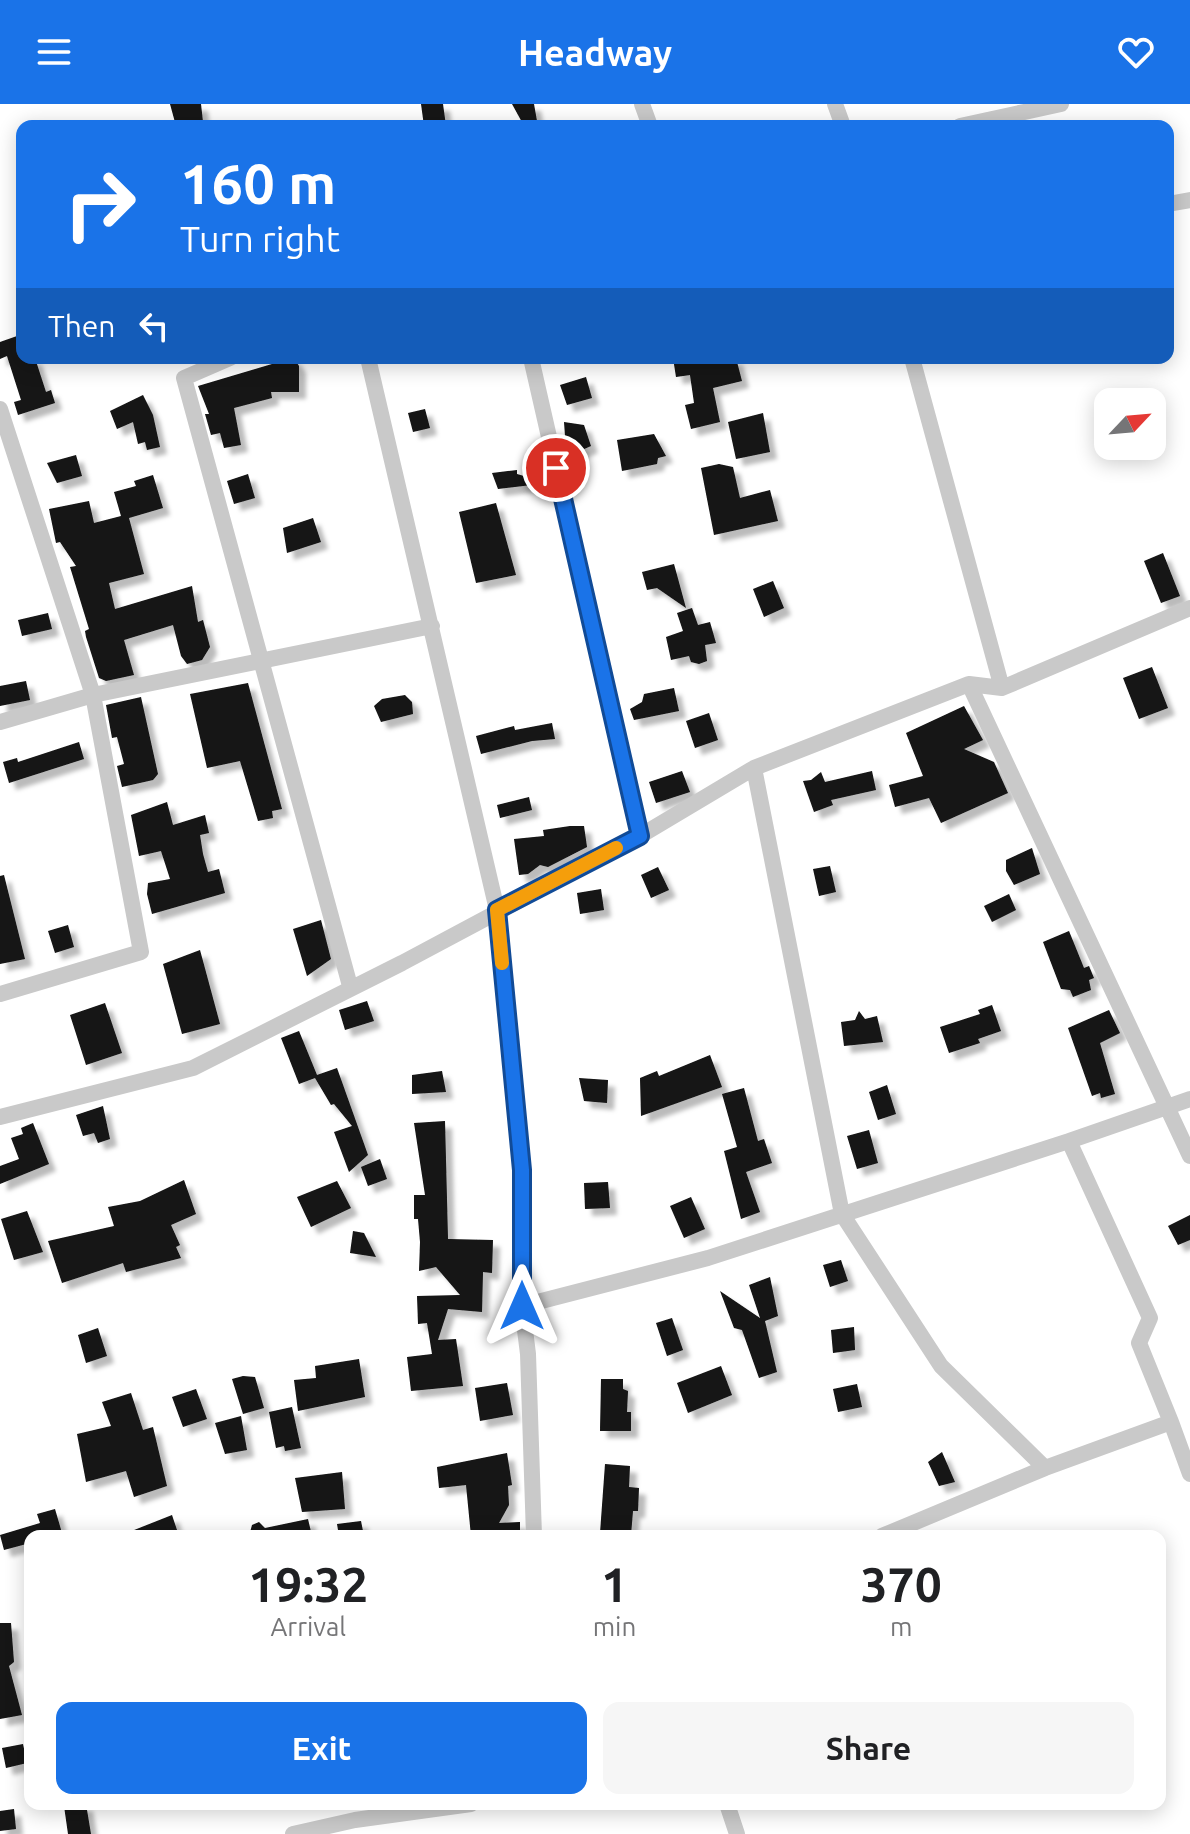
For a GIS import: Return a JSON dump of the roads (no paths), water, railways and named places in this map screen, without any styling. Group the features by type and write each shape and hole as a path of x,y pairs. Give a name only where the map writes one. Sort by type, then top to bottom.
{"street":[{"path":"988,120 1061,104"},
{"path":"216,364 184,378 350,986"},
{"path":"369,364 497,910 522,1170 522,1306 528,1354 534,1530"},
{"path":"532,364 640,836"},
{"path":"914,364 1002,688"},
{"path":"0,409 93,695 141,952 0,994"},
{"path":"0,1117 193,1068 350,986 402,963 640,836 754,768 969,684 1002,688 1190,608"},
{"path":"0,722 93,695 432,626"},
{"path":"969,684 1190,1156"},
{"path":"754,768 842,1214 941,1366 1045,1468"},
{"path":"522,1306 708,1258 1190,1099"},
{"path":"1069,1141 1150,1318 1139,1343 1190,1474"},
{"path":"896,1530 1045,1468 1171,1422"},
{"path":"293,1834 355,1820 428,1810"},
{"path":"729,1810 737,1834"}]}
